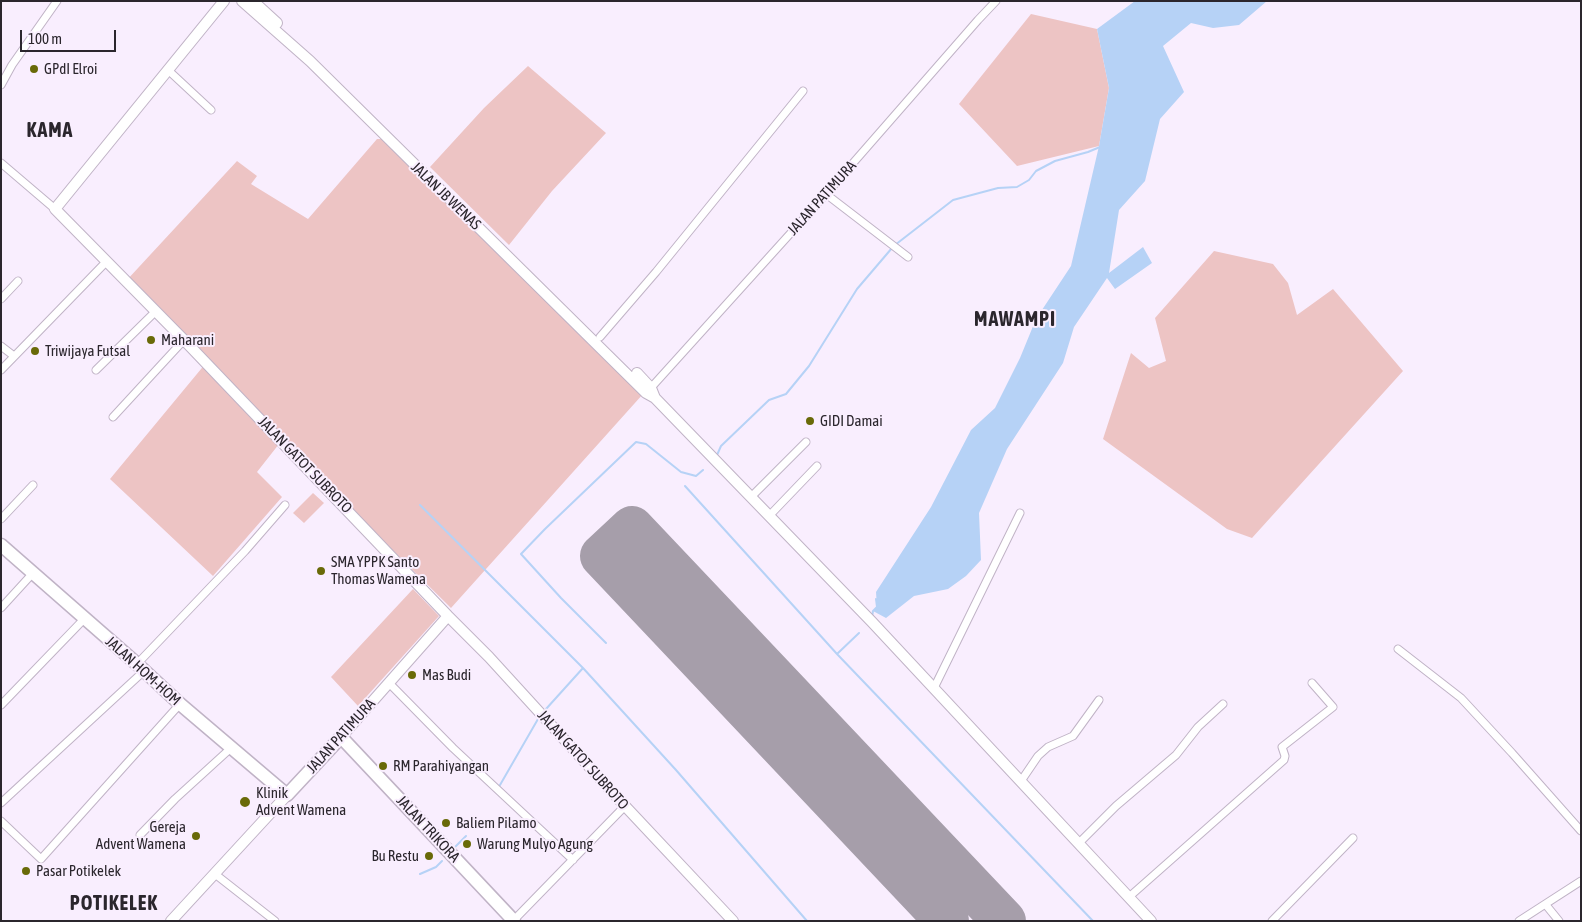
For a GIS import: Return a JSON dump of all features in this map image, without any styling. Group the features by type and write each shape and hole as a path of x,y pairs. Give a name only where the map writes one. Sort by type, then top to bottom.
{"highway":[{"name":"JALAN HOM-HOM","path":"1,545 180,704 287,795"},
{"name":"JALAN PATIMURA","path":"287,795 339,740"},
{"name":"JALAN TRIKORA","path":"339,740 514,921"},
{"name":"JALAN TRIKORA","path":"339,740 505,921"}],"main road":[{"path":"55,209 224,1"},
{"name":"JALAN JB WENAS","path":"242,1 356,103"},
{"name":"JALAN JB WENAS","path":"253,1 651,393"},
{"name":"JALAN GATOT SUBROTO","path":"55,209 156,311 489,657 733,921"},
{"name":"JALAN JB WENAS","path":"500,244 600,337 651,393"},
{"path":"651,393 934,688 1151,921"},
{"name":"JALAN PATIMURA","path":"339,740 448,616"},
{"name":"JALAN PATIMURA","path":"172,921 287,795"}],"street":[{"path":"1,85 12,65 57,1"},
{"name":"JALAN PATIMURA","path":"651,393 996,1"},
{"path":"168,70 211,110"},
{"path":"600,337 656,272 803,90"},
{"path":"1,163 55,209"},
{"path":"826,194 908,257"},
{"path":"1,370 106,262"},
{"path":"1,299 18,281"},
{"path":"96,370 156,311"},
{"path":"113,417 184,340"},
{"path":"1,346 14,356"},
{"path":"751,497 806,442"},
{"path":"770,515 817,466"},
{"path":"1,519 33,485"},
{"path":"1,803 140,667 286,505"},
{"path":"934,688 1020,513"},
{"path":"1,608 33,574"},
{"path":"1,705 84,618"},
{"path":"1398,649 1461,698 1581,831"},
{"path":"389,683 453,748 573,860"},
{"path":"1129,897 1284,760 1285,756 1282,747 1334,707 1312,683"},
{"path":"1021,781 1038,756 1056,743 1073,736 1099,700"},
{"path":"1,821 41,859 180,704"},
{"path":"1079,843 1116,806 1176,755 1198,727 1223,704"},
{"path":"140,835 175,799 231,748"},
{"path":"514,921 625,806"},
{"path":"1272,921 1353,838"},
{"path":"215,874 275,921"},
{"path":"1519,921 1581,881"},
{"path":"1546,905 1559,921"}],"shaded area":[{"path":"1031,14 1097,29 1109,88 1099,146 1017,166 959,104"},
{"path":"528,66 606,133 552,191 509,245 430,167 484,108"},
{"path":"377,139 383,139 643,394 451,608 355,513 279,444 257,472 282,497 213,576 110,479 206,363 126,281 237,161 257,176 251,184 308,219"},
{"path":"1214,251 1273,264 1288,283 1297,315 1333,289 1403,371 1252,538 1227,529 1103,439 1131,353 1149,368 1166,361 1155,318"},
{"path":"313,493 324,503 304,523 293,513"},
{"path":"413,589 439,616 358,706 331,677"}],"water":[{"path":"1135,1 1267,1 1239,25 1213,28 1191,23 1163,46 1184,92 1160,119 1145,181 1119,210 1109,273 1143,247 1152,263 1115,289 1107,278 1074,327 1063,363 1007,449 979,513 981,560 966,576 948,589 914,596 886,618 873,611 877,607 876,592 931,507 971,430 995,408 1020,358 1036,319 1071,266 1099,146 1109,88 1097,29"}],"waterway":[{"path":"895,245 953,200 998,188 1017,187 1029,180 1036,171 1055,161 1100,147"},
{"path":"717,455 721,446 769,400 786,394 809,366 857,289 892,248"},
{"path":"606,643 521,554 636,442 646,444 681,472 696,476 703,470"},
{"path":"685,486 837,654 1093,921"},
{"path":"420,505 583,668 676,770 807,921"},
{"path":"872,617 873,611 877,607 876,599"},
{"path":"837,654 859,633"},
{"path":"546,709 583,668"},
{"path":"500,785 538,719"},
{"path":"455,847 466,836"},
{"path":"420,874 436,867 442,861"}],"runway":[{"path":"947,921 602,556 632,528 1004,921"}],"place":[{"name":"GPdI Elroi","path":"34,69"},
{"name":"Maharani","path":"151,340"},
{"name":"Triwijaya Futsal","path":"35,351"},
{"name":"GIDI Damai","path":"810,421"},
{"name":"SMA YPPK Santo Thomas Wamena","path":"321,571"},
{"name":"Mas Budi","path":"412,675"},
{"name":"RM Parahiyangan","path":"383,766"},
{"name":"Klinik Advent Wamena","path":"245,802"},
{"name":"Baliem Pilamo","path":"446,823"},
{"name":"Gereja Advent Wamena","path":"196,836"},
{"name":"Warung Mulyo Agung","path":"467,844"},
{"name":"Bu Restu","path":"429,856"},
{"name":"Pasar Potikelek","path":"26,871"}],"district":[{"name":"KAMA","path":"50,131"},
{"name":"MAWAMPI","path":"1015,320"},
{"name":"POTIKELEK","path":"114,904"}]}
